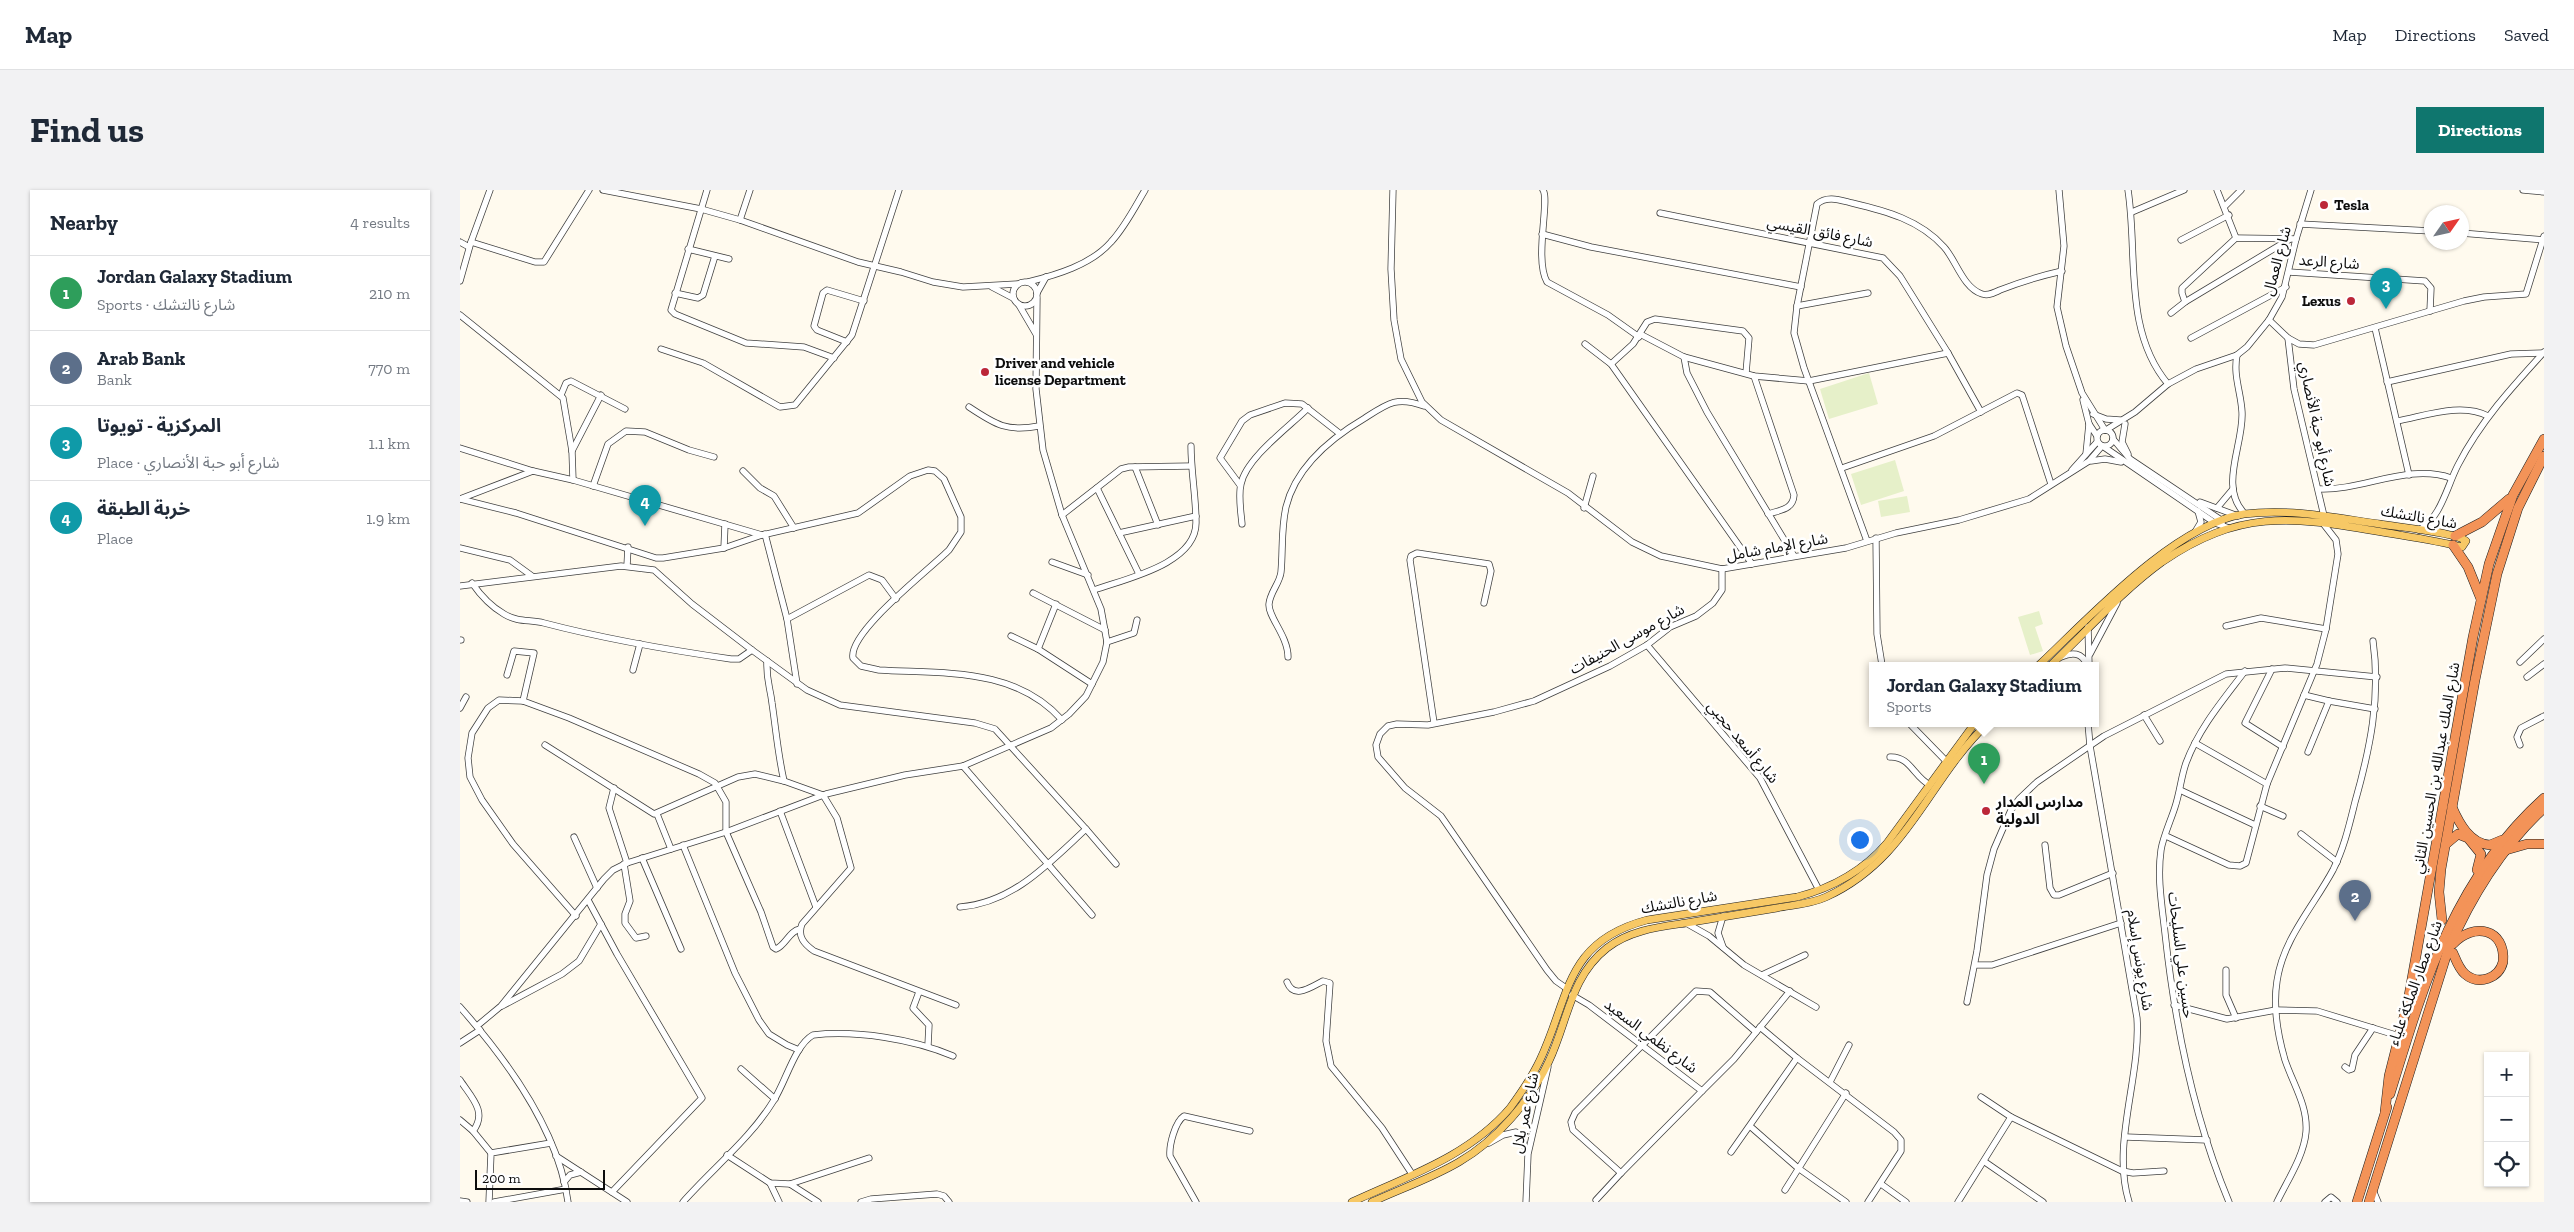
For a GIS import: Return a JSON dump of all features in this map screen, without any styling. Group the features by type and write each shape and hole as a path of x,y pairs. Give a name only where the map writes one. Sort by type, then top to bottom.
{"highway":[{"name":"شارع الملك عبدالله بن الحسين الثاني","path":"2385,1112 2389,1076 2400,1036 2418,946 2481,599 2497,536 2513,495 2544,439"},
{"name":"شارع الملك عبدالله بن الحسين الثاني","path":"2442,920 2439,886 2484,632 2499,566 2518,508 2544,456"},
{"path":"2481,599 2468,567 2454,541 2482,522 2513,495"},
{"name":"شارع مطار الملكة علياء","path":"2357,1202 2434,963 2472,882 2504,838 2544,798"},
{"path":"2452,807 2461,826 2480,842 2490,845 2504,838"},
{"name":"شارع مطار الملكة علياء","path":"2374,1202 2373,1190 2450,952 2482,882 2505,850 2544,808"},
{"path":"2446,844 2460,834 2466,836 2478,847 2480,861 2472,882"},
{"path":"2505,850 2527,844 2544,844"},
{"path":"2483,930 2492,934 2500,943 2503,962 2495,975 2484,980 2475,979 2461,970 2450,952 2465,934 2483,930"}],"main road":[{"name":"شارع نالتشك","path":"2054,662 2162,562 2241,515 2288,512 2454,541"},
{"name":"شارع نالتشك","path":"2042,662 2153,560 2194,534 2221,526 2261,520 2323,519 2441,533 2454,541"},
{"name":"شارع نالتشك","path":"1352,1202 1447,1159 1486,1131 1509,1108 1524,1088 1541,1059 1566,988 1586,956 1616,932 1660,917 1778,900 1819,890 1846,878 1880,851 1972,727"},
{"name":"شارع نالتشك","path":"1372,1202 1457,1163 1477,1150 1497,1132 1521,1105 1550,1060 1572,995 1585,971 1609,946 1641,931 1822,899 1868,872 1888,854 1912,824 1963,749 1984,727"},
{"path":"1737,906 1738,914"}],"street":[{"path":"460,280 470,244 490,190"},
{"path":"460,242 535,262 544,262 589,190"},
{"path":"603,190 622,192 701,209 740,220 858,262 940,284 963,287 1028,282 1046,277 1084,261 1105,248 1117,234 1145,190"},
{"path":"707,190 671,307 675,314 743,342 804,347 834,358"},
{"path":"740,220 750,190"},
{"path":"661,349 703,363 784,407 797,403 847,342 856,327 899,190"},
{"path":"1393,190 1391,292 1396,335 1401,359 1412,384 1426,407"},
{"path":"1543,190 1546,194 1542,234 1544,275 1550,286 1601,311 1639,335 1684,357 1754,376 1809,381 1948,353"},
{"path":"2058,190 2064,246 2058,307 2066,346 2082,393 2089,424 2087,459 2127,461 2194,500 2241,515"},
{"path":"2128,190 2132,212 2141,333 2150,359 2168,384"},
{"path":"2132,212 2184,190"},
{"path":"2217,190 2229,215 2236,238"},
{"path":"2225,206 2241,190"},
{"name":"شارع العمال","path":"2237,354 2248,347 2269,320 2286,287 2293,239 2311,190"},
{"path":"2523,190 2544,192"},
{"path":"1867,541 1809,381 1794,333 1808,244 1817,204 1831,198 1896,215 1919,227 1944,247 1968,282 1982,294 1990,294 2027,279 2062,271"},
{"name":"شارع فائق القيسي","path":"1660,213 1808,244 1879,256 1888,261 1900,276 1948,353 1981,412"},
{"path":"2181,240 2229,215"},
{"path":"2300,224 2424,231"},
{"path":"1542,234 1591,247 1801,288"},
{"path":"2469,234 2544,238"},
{"path":"2186,302 2182,288 2236,238 2293,239"},
{"name":"شارع أبو حبة الأنصاري","path":"2269,320 2288,338 2299,344 2314,345 2484,297 2526,294 2544,238"},
{"path":"2171,313 2186,302 2293,239"},
{"path":"688,249 729,260"},
{"path":"675,293 698,298 703,295 715,256"},
{"name":"شارع الرعد","path":"2289,272 2425,281 2431,288 2430,311"},
{"path":"1019,305 1026,306 1032,304 1046,277"},
{"path":"460,1043 479,1028 501,1006 533,965 576,916 608,874 626,864 726,832 823,795 905,775 963,766 1011,744 1045,732 1062,720 1080,702 1104,662 1107,642 1094,590 1062,515 1043,450 1039,426 1036,334 1037,295 1034,286 1028,282"},
{"path":"1013,298 1012,293 1017,284"},
{"path":"990,286 1013,298 1036,334"},
{"path":"2191,338 2286,287"},
{"path":"847,342 817,330 814,326 823,293 828,290 864,302"},
{"path":"1797,306 1868,293"},
{"path":"460,315 561,395 565,404 572,451 573,480"},
{"path":"1611,364 1639,335 1647,322 1655,319 1746,332 1749,338 1746,373"},
{"path":"2375,328 2409,475"},
{"name":"شارع أبو حبة الأنصاري","path":"2288,338 2294,389 2319,489 2323,519"},
{"path":"1585,344 1611,364 1752,564"},
{"path":"2387,382 2511,354 2544,352"},
{"path":"2419,530 2434,517 2451,478 2488,416 2544,352"},
{"path":"2100,443 2110,445 2113,437 2124,422 2168,384 2196,369 2237,354 2234,372 2242,412 2233,490 2241,515"},
{"path":"1684,357 1687,373 1698,397 1794,556"},
{"path":"1754,376 1794,496 1788,508 1768,514"},
{"path":"561,395 570,381 601,395 625,409"},
{"path":"2082,393 2092,413 2113,437 2127,461"},
{"path":"1842,468 1934,436 2012,394 2022,396 2051,484"},
{"path":"572,451 601,395"},
{"path":"1288,657 1288,644 1269,604 1281,574 1282,536 1287,506 1297,481 1315,455 1339,433 1386,404 1400,400 1426,407"},
{"path":"1240,485 1220,458 1242,421 1250,415 1285,403 1302,404 1339,433"},
{"path":"969,407 1004,428 1022,429 1039,426"},
{"name":"شارع الإمام شامل","path":"1426,407 1441,420 1568,494 1584,508 1653,553 1697,565 1722,569 1846,548 1876,538 2006,507 2029,499 2072,470 2087,459 2100,443"},
{"path":"1242,524 1240,485 1246,472 1263,450 1308,408"},
{"path":"2397,422 2455,410 2478,410 2488,416"},
{"path":"2092,413 2106,419 2124,422"},
{"path":"2100,443 2105,430 2124,422"},
{"path":"2124,422 2122,442 2127,461"},
{"path":"2089,424 2100,443 2221,526"},
{"path":"593,486 608,444 626,431 645,432 689,450 714,457"},
{"path":"1094,590 1164,565 1184,550 1193,537 1196,516 1191,446"},
{"path":"460,448 533,472 573,480 763,534"},
{"path":"1062,515 1121,469 1191,466"},
{"path":"1135,467 1158,525"},
{"path":"460,499 516,513 628,547 656,558 724,548 763,534 858,513 916,473 928,470 940,474 949,488 961,517 961,532 949,550 861,633 852,654 857,664 879,670 996,679 1030,694 1054,711 1062,720"},
{"path":"460,499 533,472"},
{"path":"743,472 760,488 774,496 794,528"},
{"path":"2319,489 2338,489 2409,475 2430,474 2451,478"},
{"path":"1584,508 1593,476"},
{"path":"1097,488 1139,574"},
{"path":"2217,508 2233,490"},
{"path":"2194,500 2221,526"},
{"path":"2194,534 2201,522 2197,509"},
{"path":"1119,533 1196,516"},
{"path":"2434,517 2436,529 2441,533"},
{"path":"2166,836 2225,863 2240,866 2247,860 2267,784 2315,671 2326,629 2338,554 2336,540 2323,519"},
{"path":"724,548 725,524"},
{"path":"763,534 787,619 797,684"},
{"path":"1876,538 1878,634 1882,662"},
{"path":"627,566 628,547"},
{"path":"460,548 510,560 532,576"},
{"path":"1431,724 1411,556 1417,553 1489,564 1491,571 1484,603"},
{"path":"654,570 656,558"},
{"path":"1052,562 1088,575"},
{"path":"460,586 472,583 627,566 654,570 692,604 797,684 835,704 984,725 995,729 1011,744 1116,864"},
{"name":"شارع موسى الحنيفات","path":"1566,988 1556,981 1547,970 1441,816 1405,788 1378,757 1376,745 1384,729 1397,724 1431,724 1494,712 1538,700 1610,666 1647,646 1670,627 1696,616 1718,598 1723,586 1722,569"},
{"path":"787,619 869,575 882,580 896,599"},
{"path":"472,583 490,605 505,615 523,622 541,622 588,635 734,660 752,650"},
{"path":"1033,594 1105,630"},
{"path":"2090,654 2119,600"},
{"path":"1038,648 1056,604"},
{"path":"2226,626 2261,618 2326,629"},
{"path":"1107,642 1134,633 1137,620"},
{"path":"2087,620 2090,654 2089,662"},
{"path":"1011,636 1038,648 1092,684"},
{"path":"2520,662 2544,639"},
{"path":"2277,1202 2304,1142 2306,1127 2302,1101 2285,1059 2276,1010 2277,982 2285,952 2337,862 2349,829 2366,761 2375,709 2377,677 2373,641"},
{"path":"633,670 640,644"},
{"name":"شارع أسعد حجبي","path":"1647,646 1760,778 1819,890"},
{"path":"507,675 514,651 534,653 523,702"},
{"path":"2059,658 2075,654 2083,658 2086,662"},
{"path":"767,661 766,682 771,692 774,734 784,781"},
{"path":"2527,677 2544,664"},
{"path":"2272,668 2245,723 2283,747"},
{"path":"1967,1002 1975,965 1987,875 2004,823 2015,804 2027,791 2090,746 2144,715 2226,674 2272,668 2377,677"},
{"name":"حسين علي السليحات","path":"2229,1202 2189,1082 2174,1006 2160,883 2161,847 2180,790 2182,773 2194,743 2210,717 2245,671"},
{"path":"2304,695 2375,709"},
{"path":"460,708 466,697"},
{"path":"576,916 503,831 476,789 468,769 472,733 488,708 502,700 523,702 624,740 704,776 717,785 726,802 726,832 761,912 773,947 780,948 792,932 800,930 816,907 851,868 837,818 823,795 784,781 750,774 717,785 656,814"},
{"path":"2308,752 2329,700"},
{"path":"2144,715 2160,741"},
{"path":"2520,745 2518,737 2521,728 2544,716"},
{"path":"1913,727 1946,761"},
{"name":"شارع يونس إسلام","path":"2088,727 2138,1029 2122,1171 2129,1202"},
{"path":"2194,743 2267,784"},
{"path":"545,745 656,814 671,849"},
{"path":"1890,757 1905,761 1924,782 1930,784"},
{"path":"963,766 1049,863 1092,915"},
{"path":"614,788 609,808 626,864 630,901 625,914 625,923 636,938 646,936"},
{"path":"2180,790 2255,825"},
{"path":"2260,806 2283,816"},
{"path":"780,811 816,907"},
{"path":"960,907 983,903 1010,892 1049,863 1086,829"},
{"path":"2301,834 2337,862"},
{"path":"574,837 597,888"},
{"path":"683,845 734,973 759,1020 773,1037 799,1050"},
{"path":"2045,845 2050,888 2054,895 2059,895 2113,873"},
{"path":"642,858 681,949"},
{"path":"588,900 617,954 702,1098 612,1192"},
{"path":"1723,916 1718,935 1725,951"},
{"path":"1685,923 1709,936 1725,951 1762,975 1816,1007"},
{"path":"1975,965 1992,965 2121,923"},
{"path":"501,1006 562,974 579,961 601,924"},
{"path":"800,930 803,941 814,951 956,1005"},
{"path":"1762,975 1805,955"},
{"path":"2226,970 2226,995 2236,1018"},
{"path":"1287,982 1289,988 1294,992 1303,991 1323,981 1330,983 1326,1041 1331,1066 1382,1128 1412,1174"},
{"path":"1621,1173 1576,1134 1571,1122 1575,1113 1642,1044 1688,998 1701,990 1710,992 1846,1093 1894,1132 1901,1140 1901,1151 1882,1184 1868,1202"},
{"name":"شارع نظمي السعيد","path":"1572,995 1589,1005 1642,1044 1702,1091 1790,991"},
{"path":"919,992 913,1008 929,1025 928,1045"},
{"path":"2174,1006 2223,1018 2236,1018 2276,1010 2318,1011 2400,1036"},
{"path":"460,1007 479,1028 517,1083 551,1142 566,1189 568,1202"},
{"path":"2345,1067 2349,1070 2352,1069 2355,1055 2373,1028"},
{"path":"683,1202 763,1117 775,1099 799,1050 808,1037 820,1034 906,1040 928,1045 953,1056"},
{"path":"1830,1082 1849,1045"},
{"path":"1731,1152 1751,1127 1797,1058"},
{"name":"شارع عمر بلال","path":"1526,1202 1528,1154 1550,1060"},
{"path":"742,1069 775,1099"},
{"path":"460,1080 480,1113 480,1121 473,1131"},
{"path":"1596,1201 1702,1091"},
{"path":"1785,1190 1846,1093"},
{"path":"1981,1097 2011,1117 2122,1171 2133,1174 2164,1170"},
{"path":"1196,1202 1170,1156 1170,1148 1180,1120 1184,1116 1250,1132"},
{"path":"1958,1202 1985,1162 2011,1117"},
{"path":"460,1120 473,1131 491,1153 489,1202"},
{"path":"1751,1127 1798,1168 1846,1202"},
{"path":"1477,1150 1503,1135 1516,1132 1524,1141 1528,1154"},
{"path":"2126,1137 2207,1140"},
{"path":"491,1153 551,1142"},
{"path":"727,1155 770,1183 780,1202"},
{"path":"556,1156 625,1201"},
{"path":"770,1183 790,1184 869,1158"},
{"path":"1985,1162 2043,1202"},
{"path":"564,1182 570,1175 581,1172"},
{"path":"790,1184 818,1202"},
{"path":"1882,1184 1906,1202"},
{"path":"494,1202 566,1189"},
{"path":"861,1202 871,1199 937,1194 944,1196 949,1202"},
{"path":"2326,1202 2331,1197 2337,1202"},
{"path":"460,1201 467,1202"}],"green space":[{"path":"1869,373 1878,404 1829,419 1820,389"},
{"path":"1895,460 1904,491 1861,505 1851,474"},
{"path":"1907,496 1910,512 1881,517 1878,501"},
{"path":"2039,611 2043,624 2035,627 2043,651 2030,655 2018,617"}],"place":[{"name":"Tesla","path":"2324,205"},
{"name":"Lexus","path":"2351,301"},
{"name":"المركزية - تويوتا","path":"2386,309"},
{"name":"Driver and vehicle license Department","path":"985,372"},
{"name":"خربة الطبقة","path":"645,526"},
{"name":"Jordan Galaxy Stadium","path":"1984,784"},
{"name":"مدارس المدار الدولية","path":"1986,811"},
{"name":"Arab Bank","path":"2355,921"}]}
